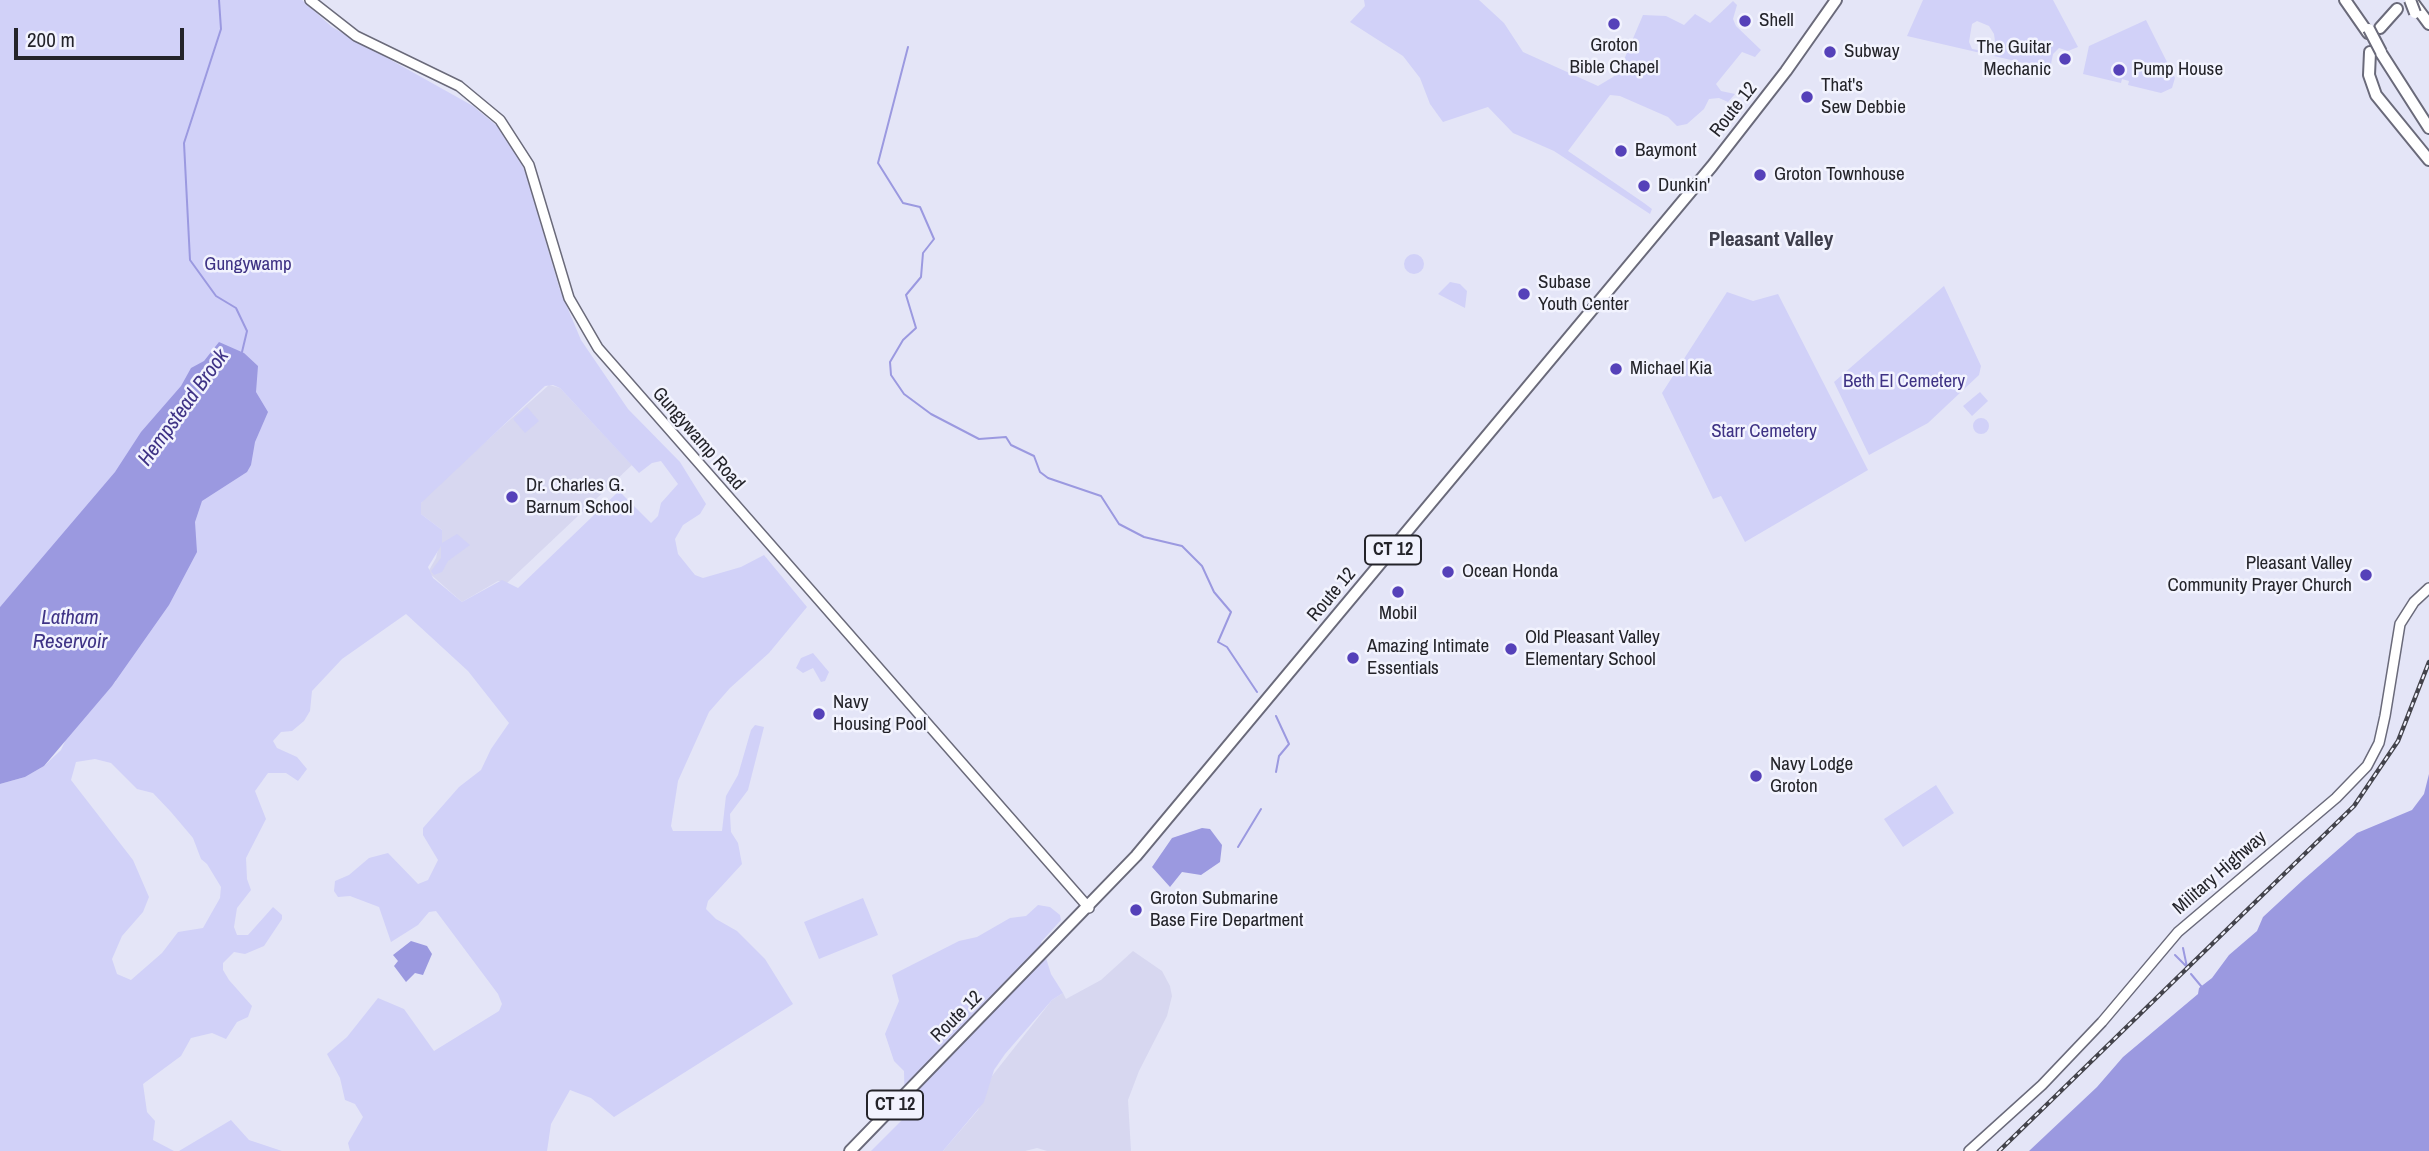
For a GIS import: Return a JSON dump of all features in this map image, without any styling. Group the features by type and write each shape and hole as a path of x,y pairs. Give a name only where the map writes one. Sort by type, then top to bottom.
{"highway":[{"name":"Route 12","path":"850,1151 1089,908 1254,717 1705,174 1780,79 1836,0"},
{"path":"2345,0 2372,30"},
{"path":"2354,0 2372,30 2379,54 2429,128"},
{"path":"2410,0 2429,36"},
{"path":"2372,30 2397,9"},
{"path":"2417,11 2429,24"},
{"path":"2379,54 2369,73 2374,90 2429,160"}],"street":[{"name":"Gungywamp Road","path":"310,0 356,36 459,86 500,120 529,164 566,290 598,348 1089,908"},
{"name":"Military Highway","path":"1969,1151 2042,1085 2102,1021 2178,932 2336,798 2367,766 2379,743 2400,624 2428,588"}],"shaded area":[{"name":"Dr. Charles G. Barnum School","path":"549,385 560,388 632,465 507,583 498,581 462,602 428,572 436,558 442,530 421,514 421,503 430,491"},
{"path":"1133,951 1162,971 1172,996 1167,1016 1139,1071 1128,1100 1131,1151 1047,1151 1037,1148 1025,1151 943,1151 978,1110 992,1076 1052,1000 1063,993 1066,999 1101,980"}],"green space":[{"name":"Gungywamp","path":"0,0 302,0 332,27 473,106 497,126 517,154 526,174 560,290 581,340 628,409 680,462 706,504 700,514 683,525 675,539 678,554 695,575 703,578 741,567 764,555 807,607 769,653 730,688 709,712 678,781 671,826 673,831 722,831 726,796 738,775 751,730 755,725 764,727 748,790 730,814 731,832 738,843 742,864 708,901 706,909 716,919 737,931 765,959 793,1004 614,1117 591,1098 570,1090 551,1124 547,1151 350,1151 348,1143 363,1117 355,1104 345,1100 340,1078 327,1054 347,1037 378,998 404,1009 434,1051 499,1011 502,1004 498,994 436,911 429,912 418,925 391,942 379,907 350,896 338,897 334,891 335,881 349,875 369,858 388,853 418,884 428,880 438,860 423,835 423,828 459,787 481,770 491,749 509,723 468,671 406,614 342,659 312,691 310,711 304,721 292,731 281,732 273,741 277,748 297,757 307,769 298,781 286,773 268,773 255,791 266,819 246,858 247,879 251,890 237,908 234,927 237,935 248,935 273,907 282,915 282,919 264,946 245,954 234,952 223,963 223,970 229,980 252,1006 248,1017 237,1022 226,1039 212,1033 191,1038 181,1056 143,1084 147,1112 155,1121 153,1140 174,1151 0,1151 0,784 25,777 44,766 61,750 68,735 116,681 22,583 0,607","holes":["545,386 560,388 639,473 652,463 661,461 678,484 661,503 658,516 651,523 619,491 518,588 502,580 462,602 433,578 428,567 441,546 441,558 431,571 434,575 442,572 448,561 470,545 457,534 442,543 442,530 421,514 421,503","95,759 111,763 137,789 153,793 193,838 201,859 221,887 220,898 203,928 178,932 162,953 131,980 117,974 112,959 122,936 143,912 149,897 133,860 71,780 76,762"]},
{"path":"1364,0 1479,0 1504,23 1523,52 1598,86 1620,69 1643,15 1666,16 1684,25 1695,14 1710,23 1733,1 1737,5 1733,19 1736,26 1761,50 1755,57 1742,52 1716,84 1721,91 1735,94 1728,102 1719,98 1709,99 1704,109 1687,124 1677,126 1668,117 1620,96 1610,95 1568,151 1652,209 1650,214 1554,151 1513,133 1488,107 1443,122 1430,104 1420,78 1403,56 1350,22 1365,6"},
{"path":"1923,0 2053,0 2078,47 2068,51 2059,48 2053,54 2050,69 1907,36","holes":["1977,21 1989,26 1995,41 1984,51 1972,49 1969,42 1972,24"]},
{"path":"2146,20 2175,78 2172,88 2161,93 2128,85 2129,81 2122,79 2121,83 2083,74 2089,46"},
{"path":"1414,254 1421,257 1424,264 1421,271 1414,274 1407,271 1404,264 1407,257"},
{"path":"1450,282 1460,284 1467,291 1465,308 1438,294"},
{"name":"Beth El Cemetery","path":"1944,286 1981,366 1979,375 1928,423 1869,455 1834,382"},
{"name":"Starr Cemetery","path":"1727,292 1753,301 1778,294 1868,470 1745,542 1721,496 1713,499 1662,393"},
{"path":"1980,392 1988,401 1972,416 1963,406"},
{"path":"527,407 539,421 525,433 513,419"},
{"path":"1981,418 1989,426 1981,434 1973,426"},
{"path":"813,653 829,672 825,681 821,682 813,668 803,673 796,668 801,658"},
{"path":"1936,785 1954,813 1903,847 1884,819"},
{"path":"863,898 878,935 819,959 804,922"},
{"path":"1038,905 1050,907 1060,915 1061,920 1041,942 1051,974 1063,993 1052,1000 1005,1054 994,1070 984,1102 943,1151 871,1151 902,1120 905,1113 904,1071 894,1061 885,1034 899,1001 892,975 959,941 977,937 1010,918 1026,916"},
{"path":"231,1120 249,1140 282,1151 179,1151"}],"water":[{"name":"Latham Reservoir","path":"219,342 244,353 258,366 256,392 268,412 255,442 251,465 247,472 202,501 195,522 197,552 169,605 112,686 44,766 25,777 0,784 0,607 115,472 141,432 181,386 191,368 204,361"},
{"path":"2429,774 2429,1151 2029,1151 2097,1087 2123,1057 2198,994 2199,988 2212,978 2229,955 2257,931 2263,917 2303,880 2357,833 2412,810 2424,794"},
{"path":"1202,828 1210,829 1222,845 1220,862 1201,875 1182,872 1170,887 1152,867 1172,838"},
{"path":"411,941 427,946 432,954 423,975 415,973 406,982 394,966 398,961 393,955"}],"waterway":[{"name":"Hempstead Brook","path":"219,0 221,29 184,143 190,260 216,296 236,308 247,331 242,352"},
{"path":"908,47 878,163 903,203 920,207 934,239 923,253 921,277 906,295 916,328 903,340 890,362 891,375 904,394 931,414 979,439 1006,437 1011,445 1034,456 1040,472 1048,478 1101,496 1119,524 1144,537 1182,546 1202,566 1214,592 1231,612 1218,642 1227,647 1257,692"},
{"path":"1276,716 1289,744 1279,756 1276,772"},
{"path":"1238,847 1261,809"},
{"path":"2183,948 2187,967"},
{"path":"2175,955 2186,966"},
{"path":"2191,974 2201,986"}],"railway":[{"path":"1999,1151 2354,806 2398,741 2429,662"}],"place":[{"name":"Shell","path":"1745,21"},
{"name":"Groton Bible Chapel","path":"1614,24"},
{"name":"Subway","path":"1830,52"},
{"name":"The Guitar Mechanic","path":"2065,59"},
{"name":"Pump House","path":"2119,70"},
{"name":"That's Sew Debbie","path":"1807,97"},
{"name":"Baymont","path":"1621,151"},
{"name":"Groton Townhouse","path":"1760,175"},
{"name":"Dunkin'","path":"1644,186"},
{"name":"Subase Youth Center","path":"1524,294"},
{"name":"Michael Kia","path":"1616,369"},
{"name":"Dr. Charles G. Barnum School","path":"512,497"},
{"name":"Ocean Honda","path":"1448,572"},
{"name":"Pleasant Valley Community Prayer Church","path":"2366,575"},
{"name":"Mobil","path":"1398,592"},
{"name":"Old Pleasant Valley Elementary School","path":"1511,649"},
{"name":"Amazing Intimate Essentials","path":"1353,658"},
{"name":"Navy Housing Pool","path":"819,714"},
{"name":"Navy Lodge Groton","path":"1756,776"},
{"name":"Groton Submarine Base Fire Department","path":"1136,910"}],"district":[{"name":"Pleasant Valley","path":"1771,240"}]}
